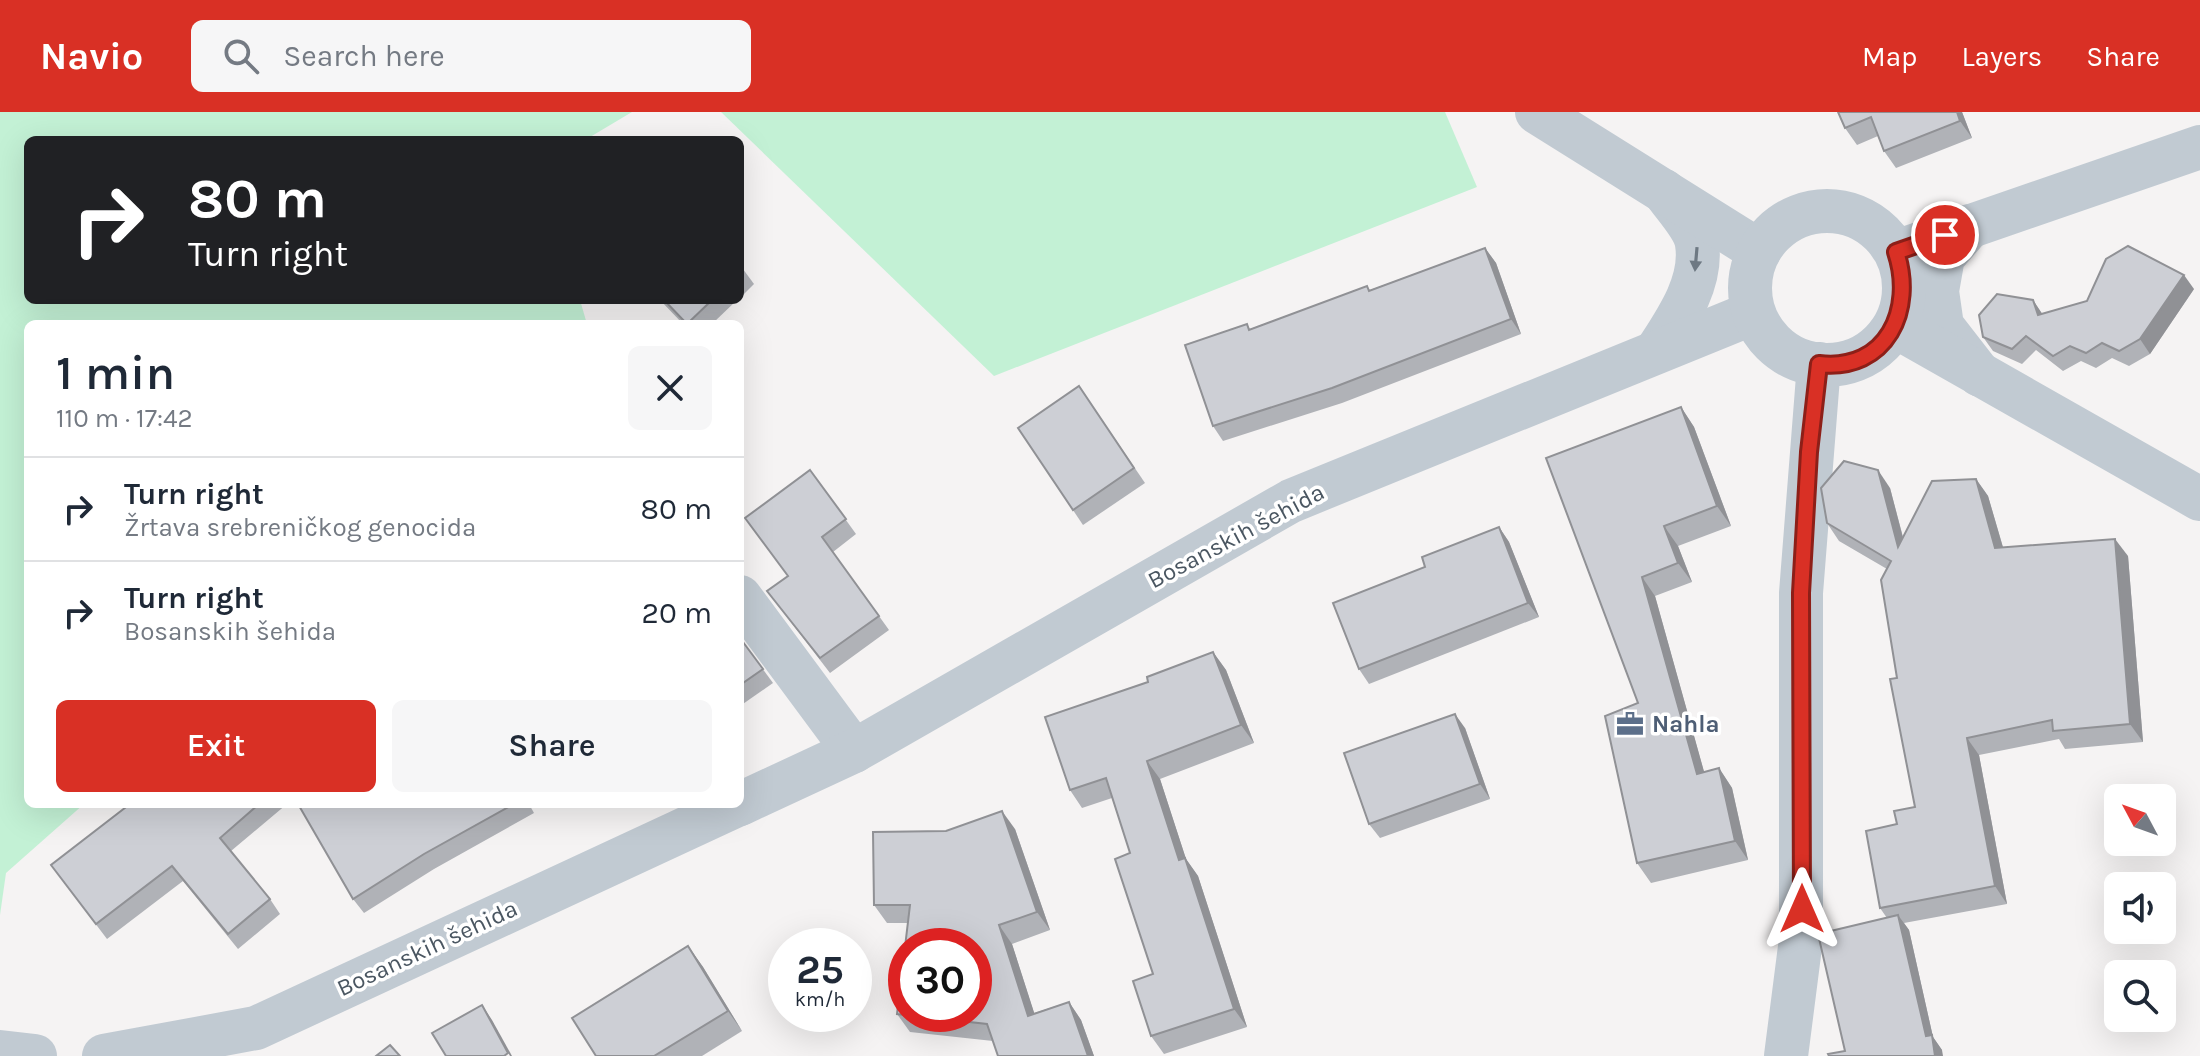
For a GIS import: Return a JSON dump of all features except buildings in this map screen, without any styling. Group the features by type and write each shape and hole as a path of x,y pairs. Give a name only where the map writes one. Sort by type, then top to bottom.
{"street":[{"path":"1537,112 1759,251"},
{"path":"1896,252 2200,147"},
{"path":"1656,352 1684,309 1696,268 1697,242 1664,191"},
{"path":"1834,210 1859,217 1881,231 1896,252 1904,276 1903,302 1895,326 1878,346 1857,360 1832,366 1783,353 1765,335 1753,313 1749,287 1753,262 1765,240 1785,222 1808,212 1834,210"},
{"path":"1970,226 1943,257 1937,291 1942,326 1982,377"},
{"name":"Bosanskih šehida","path":"744,802 854,751 1291,501 1753,313"},
{"path":"1895,326 2200,499"},
{"path":"1786,1056 1801,939 1801,593 1809,452 1819,364"},
{"path":"744,602 854,751"},
{"name":"Bosanskih šehida","path":"104,1056 268,1042 732,808"},
{"path":"0,1052 35,1056"}],"green space":[{"path":"0,112 632,112 592,136 24,136 24,304 581,304 586,320 24,320 24,808 79,808 6,873 0,915"},
{"path":"721,112 1445,112 1477,187 994,376"}],"place":[{"name":"Nahla","path":"1630,724"}],"route":[{"path":"1802,909 1801,593 1809,452 1819,364 1832,366 1857,360 1878,346 1895,326 1903,302 1904,276 1896,252 1945,235"}]}
